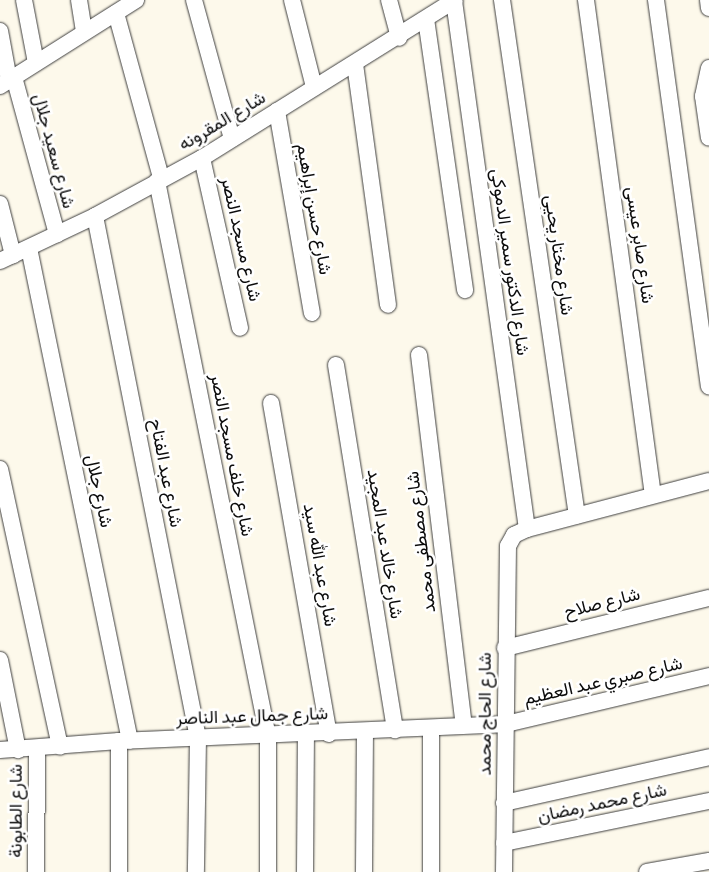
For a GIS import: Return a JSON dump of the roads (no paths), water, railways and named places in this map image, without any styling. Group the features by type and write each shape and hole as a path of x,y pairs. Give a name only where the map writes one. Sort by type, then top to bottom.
{"street":[{"path":"24,0 36,63"},
{"path":"79,0 84,32"},
{"path":"8,81 136,0"},
{"path":"194,0 232,139"},
{"path":"292,0 314,87"},
{"path":"389,0 399,38"},
{"name":"شارع المقرونه","path":"6,258 95,216 202,158 314,87 399,38 455,0"},
{"name":"شارع الدكتور سمير الدموكى","path":"455,0 527,529"},
{"name":"شارع مختار يحيى","path":"502,0 577,516"},
{"name":"شارع صابر عيسى","path":"586,0 653,494"},
{"path":"656,0 709,386"},
{"path":"708,0 709,8"},
{"name":"شارع خلف مسجد النصر","path":"116,13 159,180 268,736 268,872"},
{"path":"426,19 465,290"},
{"name":"شارع سعيد جلال","path":"0,31 8,81 56,234"},
{"path":"355,64 388,305"},
{"path":"709,68 703,96 709,138"},
{"name":"شارع حسن إبراهيم","path":"277,111 312,313"},
{"name":"شارع مسجد النصر","path":"202,158 240,328"},
{"path":"0,204 6,258"},
{"name":"شارع عبد الفتاح","path":"95,216 198,738 196,872"},
{"name":"شارع جلال","path":"29,248 124,741 119,872"},
{"name":"شارع مصطفى محمد","path":"419,355 464,724"},
{"name":"شارع خالد عبد المجيد","path":"336,365 395,730"},
{"name":"شارع عبد الله سيد","path":"271,403 329,734"},
{"path":"0,469 60,747"},
{"path":"527,529 653,494 709,481"},
{"name":"شارع الحاج محمد","path":"504,872 506,724 505,556 514,535 527,529"},
{"name":"شارع صلاح","path":"505,648 709,598"},
{"path":"0,660 18,750"},
{"name":"شارع صبري عبد العظيم","path":"506,724 709,676"},
{"name":"شارع جمال عبد الناصر","path":"0,750 37,750 124,741 329,734 431,728 464,724 506,724"},
{"path":"430,872 431,728"},
{"path":"364,872 365,732"},
{"path":"305,872 306,735"},
{"name":"شارع الطابونة","path":"36,872 37,750"},
{"path":"504,803 709,756"},
{"name":"شارع محمد رمضان","path":"504,843 709,801"},
{"path":"647,872 709,861"}]}
